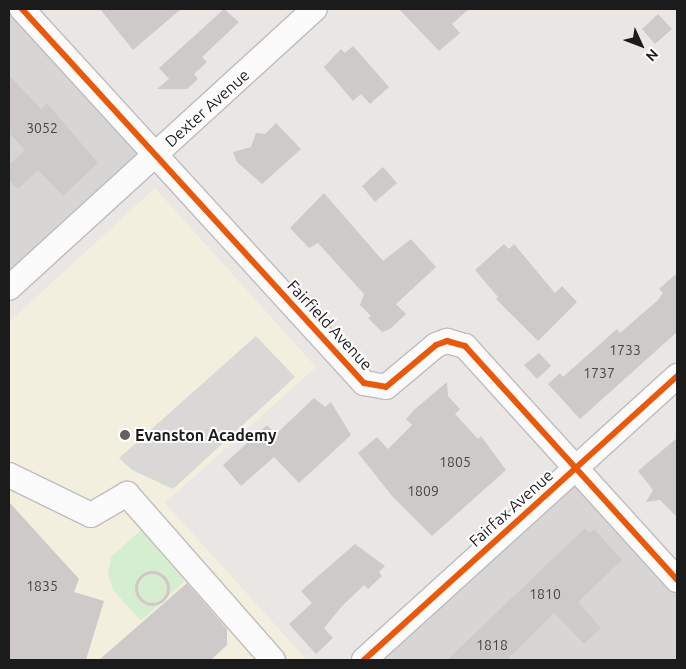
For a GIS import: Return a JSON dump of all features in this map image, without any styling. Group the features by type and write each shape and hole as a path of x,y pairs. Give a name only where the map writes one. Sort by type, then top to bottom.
{"street":[{"name":"Fairfield Avenue","path":"22,9 364,383 386,387 436,345 457,342 576,468 677,580"},
{"name":"Dexter Avenue","path":"9,288 315,9"},
{"name":"Fairfax Avenue","path":"364,660 677,376"},
{"path":"9,475 91,515 127,494 266,658"}],"path":[{"path":"164,574 167,590 162,597 141,602 137,590 143,576 164,574"}],"shaded area":[{"path":"9,9 22,9 156,155 9,288"},
{"name":"Evanston Academy","path":"155,188 316,367 165,503 307,660 9,660 9,322"},
{"path":"256,336 295,377 173,489 132,470 119,458"},
{"path":"576,468 677,580 677,660 364,660"}],"green space":[{"path":"141,530 185,581 141,621 113,590 108,574 111,557"}],"building":[{"path":"100,9 181,9 133,50"},
{"path":"224,9 239,22 202,57 207,62 194,74 198,79 187,89 157,89 169,79 159,68"},
{"path":"399,9 469,9 452,24 460,33 439,51"},
{"path":"658,14 672,29 655,44 642,29"},
{"path":"353,46 389,87 370,104 361,94 353,101 324,67 341,49 345,53"},
{"path":"9,75 41,109 47,103 98,163 63,196 38,170 18,189 9,180 9,165 25,150 9,133"},
{"path":"276,123 301,149 262,184 237,162 233,152 251,147 256,133 265,134"},
{"path":"383,167 397,183 375,202 362,186"},
{"path":"324,193 383,261 411,239 436,267 396,304 406,314 390,329 382,332 368,318 371,316 360,305 364,294 318,243 309,248 290,228"},
{"path":"504,244 509,249 514,244 555,293 562,286 577,302 538,341 496,299 498,297 475,270"},
{"path":"677,273 677,332 580,419 548,384 560,373 563,377 617,329 620,333 658,300 663,293 659,289"},
{"path":"539,353 551,366 537,379 524,365"},
{"path":"447,382 448,396 460,409 455,414 478,439 481,436 506,470 432,536 392,496 358,453 377,437 388,449 412,425 406,419"},
{"path":"314,398 325,407 331,402 351,435 299,483 274,457 241,486 223,465 267,425 276,434"},
{"path":"677,438 677,517 660,500 646,502 653,490 638,471"},
{"path":"9,502 79,579 74,592 104,601 86,660 9,660"},
{"path":"585,528 590,533 594,529 622,560 578,602 601,628 584,644 554,613 507,660 447,660"},
{"path":"355,544 385,566 379,572 382,576 368,589 364,585 342,606 324,628 333,638 316,654 289,624 312,603 301,591"},
{"path":"187,583 227,629 227,645 211,660 99,660"}],"cycle path":[{"path":"22,9 364,383 386,387 436,345 447,341 465,346 677,580"},
{"path":"364,660 677,376"}],"place":[{"name":"Evanston Academy","path":"125,435"}]}
